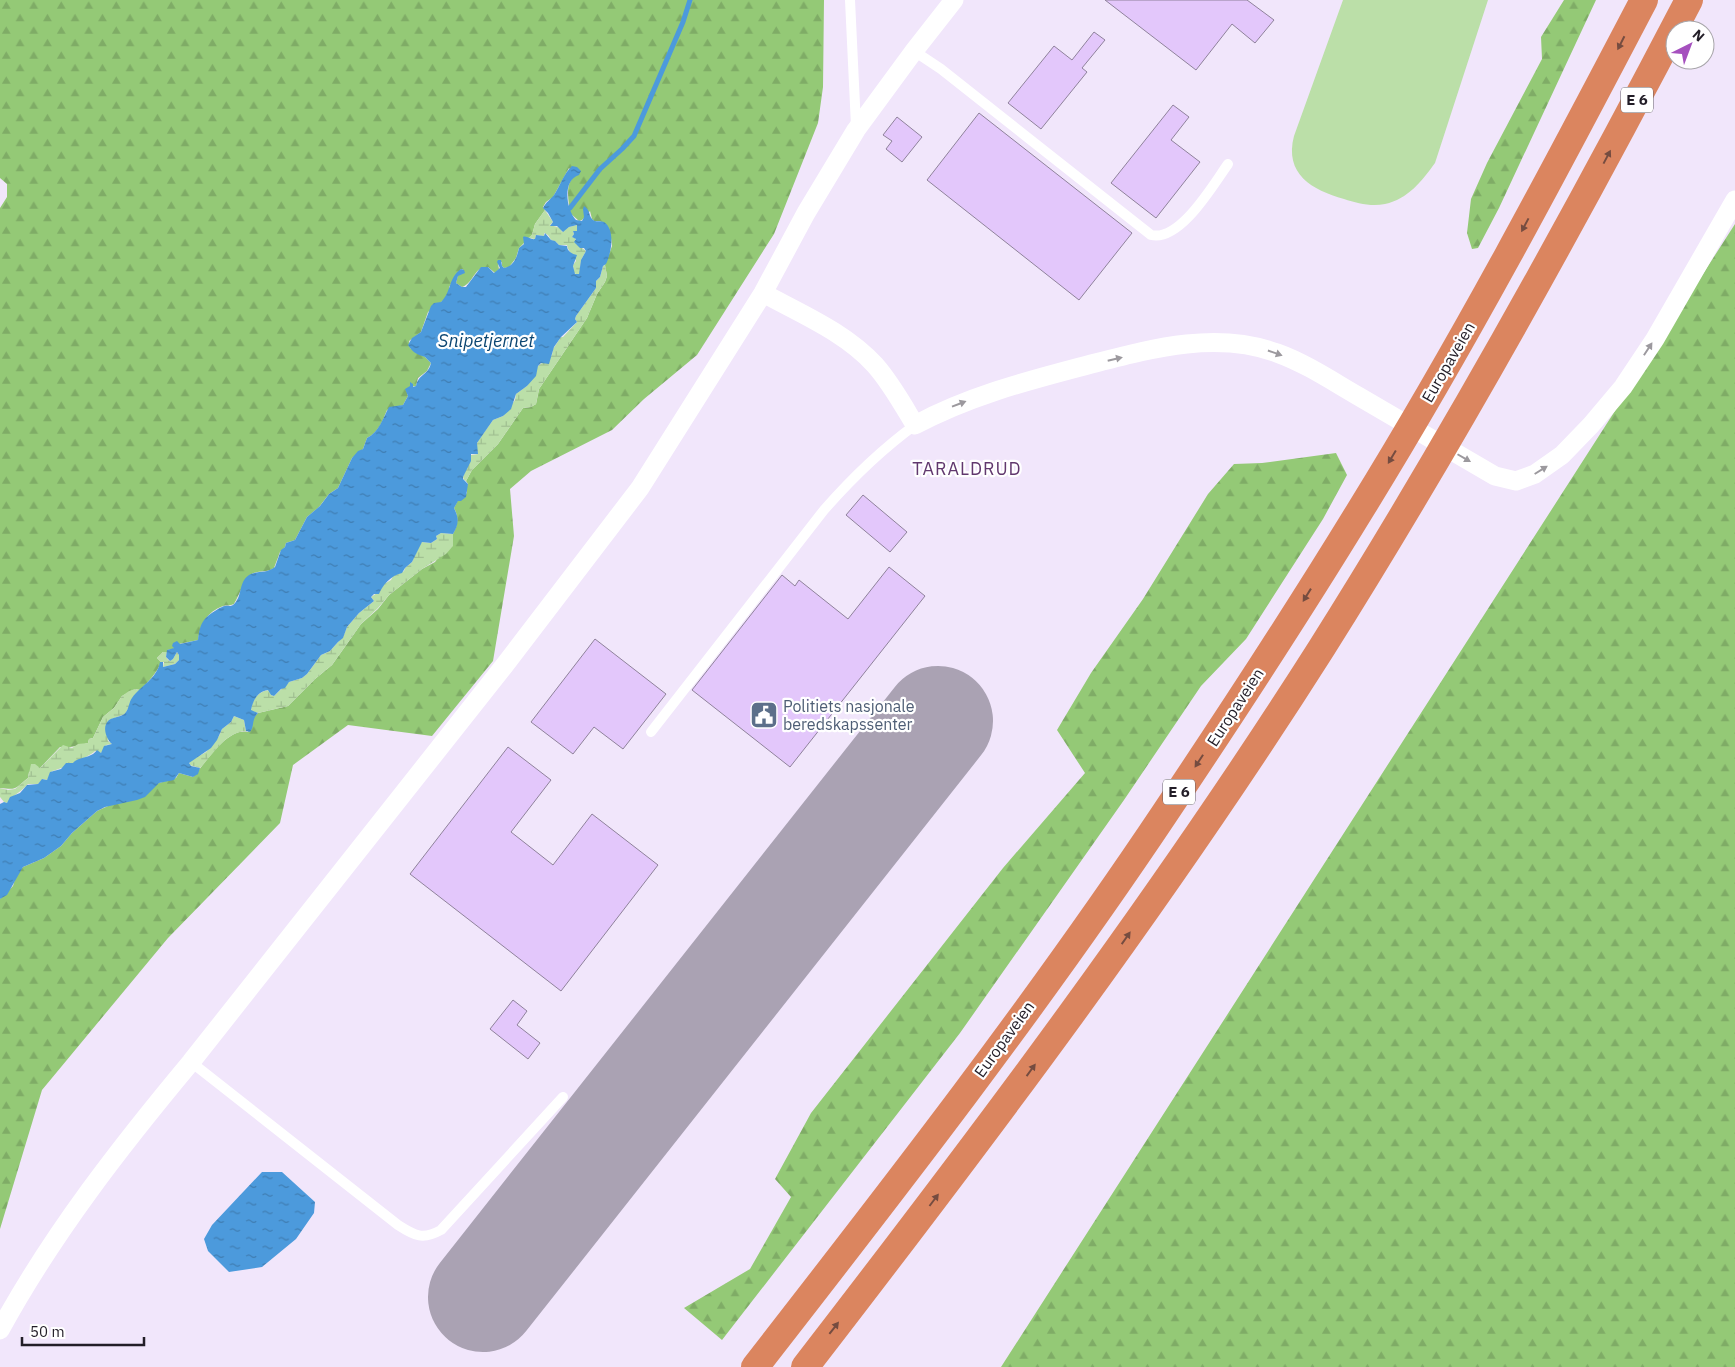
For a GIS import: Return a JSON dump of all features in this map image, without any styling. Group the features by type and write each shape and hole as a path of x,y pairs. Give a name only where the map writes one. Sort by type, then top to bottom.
{"highway":[{"name":"Europaveien","path":"755,1367 889,1194 1061,962 1163,816 1250,685 1362,508 1421,408 1510,253 1644,0"},
{"name":"E 6","path":"804,1367 979,1140 1059,1032 1158,892 1283,708 1395,528 1500,351 1616,139 1689,0"}],"street":[{"path":"0,1330 34,1269 90,1189 504,666 640,488 763,293 806,213 856,130 954,0"},
{"path":"763,293 827,328 860,350 876,366 916,425 964,402 1034,379 1143,352 1184,344 1229,343 1277,353 1327,378 1495,476 1516,481 1535,474 1568,449 1623,387 1735,200"}],"lane":[{"path":"850,0 856,130"},
{"path":"914,51 964,87 1151,235 1158,236 1168,233 1196,210 1228,164"},
{"path":"652,732 849,481 893,441 916,425"},
{"path":"191,1062 398,1225 412,1234 422,1236 430,1236 441,1230 562,1097"}],"green space":[{"path":"0,0 824,0 823,87 818,123 774,234 697,355 644,399 612,430 531,471 510,489 514,536 493,661 432,736 348,725 293,765 280,823 168,938 42,1090 0,1229 0,899 13,886 16,876 23,867 44,858 61,846 72,833 97,811 159,783 176,778 179,773 193,777 217,748 232,735 248,732 254,717 258,713 288,706 332,665 361,624 378,609 389,595 422,569 435,562 453,538 457,521 454,508 458,500 467,493 466,488 468,484 466,481 472,470 498,444 523,408 536,404 539,389 587,318 597,294 605,282 607,276 605,265 612,246 606,225 600,221 594,221 590,211 579,221 570,213 568,188 569,183 575,176 569,168 553,197 543,207 545,210 535,224 532,235 519,248 516,258 509,267 504,268 502,262 498,264 499,269 495,273 488,267 483,267 462,287 456,283 458,275 464,270 461,269 449,287 449,292 445,299 428,312 421,332 409,341 410,348 431,363 427,371 418,378 416,386 409,387 408,396 403,405 387,410 377,430 367,438 363,449 352,458 338,488 329,494 319,507 307,517 295,540 286,543 280,552 274,568 251,575 245,582 234,604 217,609 205,619 200,629 198,640 179,644 173,649 167,650 167,652 163,652 157,658 161,662 152,677 140,690 135,689 122,696 114,708 103,717 93,738 89,739 88,743 60,747 40,768 29,772 28,778 18,787 13,789 0,788 0,208 7,197 7,184 0,178"},
{"path":"1343,0 1488,0 1435,163 1420,183 1408,194 1385,204 1369,205 1359,203 1321,191 1303,178 1293,161 1294,136"},
{"path":"1564,0 1596,0 1499,208 1478,248 1472,249 1467,233 1471,199 1487,163 1542,59 1541,37"},
{"path":"545,210 553,222 550,225 561,228 562,232 569,227 577,225 577,231 573,231 572,237 586,251 581,260 578,275 574,273 573,265 576,261 567,245 559,245 544,233 544,236 536,235 535,239 528,238 532,235 535,224"},
{"path":"1735,224 1735,1367 1001,1367"},
{"path":"605,265 607,276 605,282 597,294 587,318 539,389 536,404 523,408 498,444 472,470 466,481 464,480 463,477 471,455 478,454 476,446 478,441 493,420 503,416 515,400 516,394 527,386 538,366 552,355 553,349 561,337 577,322 576,316 596,288 596,281 600,277"},
{"path":"1336,453 1347,475 1323,519 1246,639 1201,686 1124,800 960,1033 722,1340 684,1308 750,1269 791,1197 775,1179 811,1113 1003,868 1085,773 1057,730 1091,673 1143,599 1208,494 1234,464 1262,463"},
{"path":"441,533 453,534 453,546 446,554 422,569 389,595 361,624 332,665 288,706 258,713 251,711 251,707 258,694 269,690 271,695 274,696 289,682 302,678 307,674 321,655 330,651 343,637 347,627 359,613 374,601 371,597 380,591 384,584 391,580 393,576 404,571 412,562 420,544 422,542 431,543"},
{"path":"163,652 167,652 166,657 169,661 173,659 177,652 179,660 175,664 163,667 164,662 157,658"},
{"path":"135,689 140,690 125,714 109,720 108,741 112,744 106,745 101,753 95,751 88,756 52,771 47,780 43,779 38,784 28,784 7,803 4,802 0,797 0,788 15,789 28,778 31,764 35,764 40,768 63,745 72,748 78,744 88,743 89,739 93,738 103,717 114,708 122,696"},
{"path":"234,716 244,720 246,731 232,735 220,745 200,768 189,765 190,761 206,752"}],"water":[{"name":"Snipetjernet","path":"572,166 577,167 581,171 570,183 568,189 567,196 570,209 576,220 582,221 584,206 588,209 592,219 604,222 608,226 611,236 611,248 608,260 596,281 596,288 576,316 577,322 561,337 554,347 549,364 541,363 538,366 536,376 516,394 511,409 503,416 493,420 477,443 478,454 471,454 471,461 463,477 468,484 466,497 458,501 454,508 458,521 453,534 441,533 431,543 422,542 412,562 402,573 388,581 379,594 374,594 371,597 374,601 359,613 347,627 343,638 330,651 321,655 307,674 302,678 289,682 285,688 281,689 274,696 268,690 259,694 251,710 258,713 250,732 246,731 244,720 234,716 231,722 222,729 211,748 189,763 191,766 200,768 198,774 193,777 179,773 174,780 159,783 145,797 105,807 97,811 72,833 61,846 44,858 23,867 7,895 0,899 0,804 7,803 10,797 20,793 27,785 38,784 42,779 47,780 50,772 61,769 66,763 73,763 78,759 92,755 97,750 101,753 104,746 112,744 108,740 105,726 109,720 125,714 132,698 152,678 160,662 163,662 163,667 175,664 179,660 177,652 170,661 166,657 167,650 174,648 172,646 173,643 177,641 180,644 198,640 203,621 218,609 224,606 231,606 236,602 243,582 249,575 275,567 281,550 285,547 286,543 295,540 307,517 320,506 329,494 338,488 352,458 358,451 363,449 367,438 378,428 389,407 403,405 408,396 405,389 410,386 410,382 413,384 413,387 416,386 419,379 430,367 431,363 425,357 414,352 408,345 412,338 421,332 431,306 434,303 441,302 444,298 454,276 461,269 464,270 465,273 458,276 456,283 466,287 481,267 488,267 494,273 500,268 498,260 501,260 504,268 513,263 519,248 524,244 523,237 535,239 536,235 544,236 545,233 551,240 559,245 567,246 570,252 577,255 573,266 575,274 579,274 581,260 586,251 574,242 576,239 572,237 573,231 577,231 577,225 569,227 563,232 557,226 550,226 553,222 543,208 554,195 564,176"},
{"path":"262,1172 282,1172 315,1202 314,1213 296,1239 262,1267 229,1272 208,1251 204,1239 212,1225"}],"building":[{"path":"1105,0 1247,0 1274,20 1255,43 1232,24 1196,70"},
{"path":"1094,32 1105,40 1082,68 1087,72 1041,129 1008,103 1054,46 1072,60"},
{"path":"1173,105 1189,117 1171,140 1200,162 1156,218 1111,183"},
{"path":"979,113 1132,233 1079,300 927,180"},
{"path":"897,117 922,137 902,162 886,149 892,141 883,135"},
{"path":"863,495 907,532 890,552 846,515"},
{"path":"889,567 925,596 790,767 692,690 782,575 795,586 799,580 848,619"},
{"path":"595,639 666,694 623,749 594,727 573,754 531,722"},
{"path":"508,747 551,780 511,832 553,865 592,814 658,865 561,991 410,874"},
{"path":"513,1000 527,1011 517,1025 540,1043 528,1059 490,1029"}],"waterway":[{"path":"570,208 600,169 634,136 683,22 690,0"}],"runway":[{"path":"483,1297 938,721"}],"place":[{"name":"Politiets nasjonale beredskapssenter","path":"764,715"}],"district":[{"name":"TARALDRUD","path":"967,469"}]}
